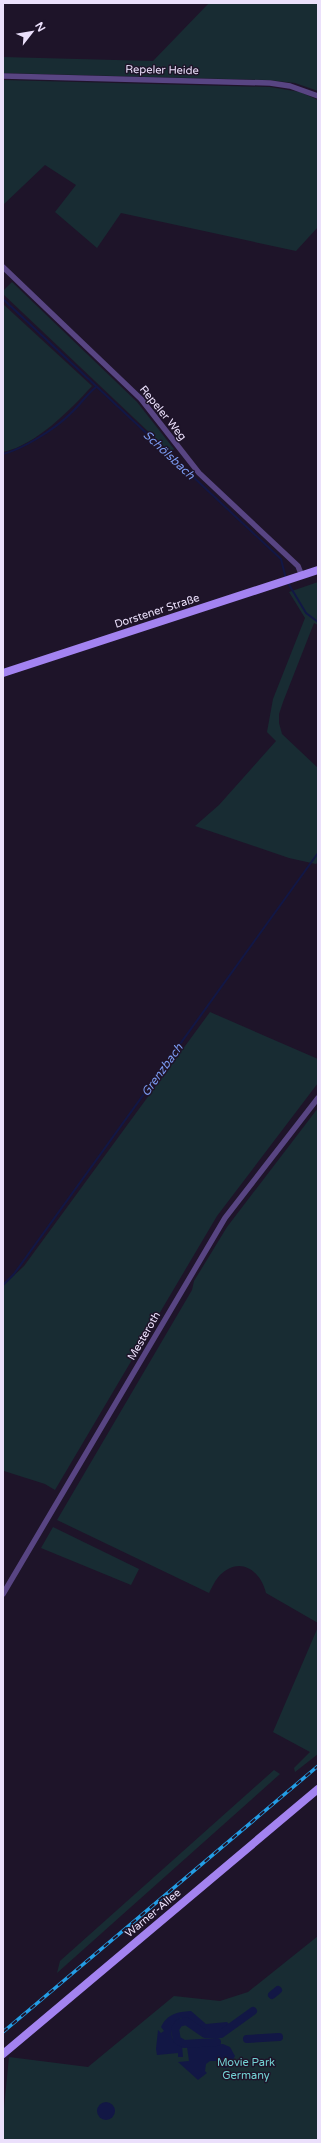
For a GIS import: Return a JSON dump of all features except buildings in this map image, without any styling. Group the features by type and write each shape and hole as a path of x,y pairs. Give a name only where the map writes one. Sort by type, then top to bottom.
{"street":[{"name":"Repeler Heide","path":"3,76 270,83 290,86 318,96"},
{"name":"Repeler Weg","path":"3,267 141,399 199,473 298,566 302,576"},
{"name":"Dorstener Straße","path":"3,673 318,570"},
{"name":"Mesteroth","path":"3,1594 225,1218 318,1098"},
{"name":"Warner-Allee","path":"3,2054 318,1789"}],"green space":[{"path":"209,3 318,3 318,91 295,83 268,80 3,73 3,57 153,61"},
{"path":"3,80 270,87 300,92 318,100 318,227 296,251 121,213 97,248 55,212 76,185 45,165 3,205"},
{"path":"12,282 137,402 174,449 171,453 3,294 3,291"},
{"path":"3,304 92,386 63,416 40,434 28,442 3,452"},
{"path":"318,582 318,625 314,623 279,714 279,723 282,734 318,768 318,862 316,864 289,858 195,826 219,805 276,741 267,732 273,699 305,618 289,592"},
{"path":"210,1012 318,1059 318,1083 217,1216 55,1490 45,1484 4,1471 3,1473 3,1286 24,1266"},
{"path":"318,1108 318,1623 266,1593 260,1578 249,1568 235,1566 228,1569 220,1575 209,1593 57,1520 192,1290 194,1281 227,1227"},
{"path":"53,1527 139,1569 131,1585 41,1548"},
{"path":"318,1627 318,1754 295,1772 294,1768 310,1752 273,1732"},
{"path":"274,1770 280,1774 57,1973 60,1961"},
{"name":"Movie Park Germany","path":"318,1936 318,2140 3,2140 3,2118 9,2057 88,2067 174,1996 220,2001 248,1992"}],"shaded area":[{"path":"191,2011 206,2024 227,2022 231,2026 211,2034 203,2032 193,2021 181,2018 174,2025 171,2033 173,2040 182,2045 183,2057 178,2057 178,2053 157,2055 156,2049 158,2030 161,2033 164,2031 161,2027 166,2019 173,2014"},
{"path":"223,2044 230,2047 235,2056 229,2067 224,2068 218,2061 210,2061 206,2064 205,2071 207,2073 198,2080 178,2062 189,2061 187,2047"},
{"path":"102,2102 110,2102 115,2107 113,2118 110,2120 102,2120 97,2115 97,2107"}],"waterway":[{"name":"Schölsbach","path":"3,299 281,559 286,579"},
{"path":"3,454 20,448 56,426 74,411 96,387"},
{"name":"Schölsbach","path":"288,583 306,613 318,622"},
{"name":"Grenzbach","path":"3,1285 14,1274 318,853"},
{"path":"272,1995 278,1990"},
{"path":"217,2042 184,2044 177,2040 175,2029 179,2023 186,2021 205,2034 221,2034 253,2011"},
{"path":"247,2039 279,2037"}],"railway":[{"path":"3,2032 318,1766"}]}
